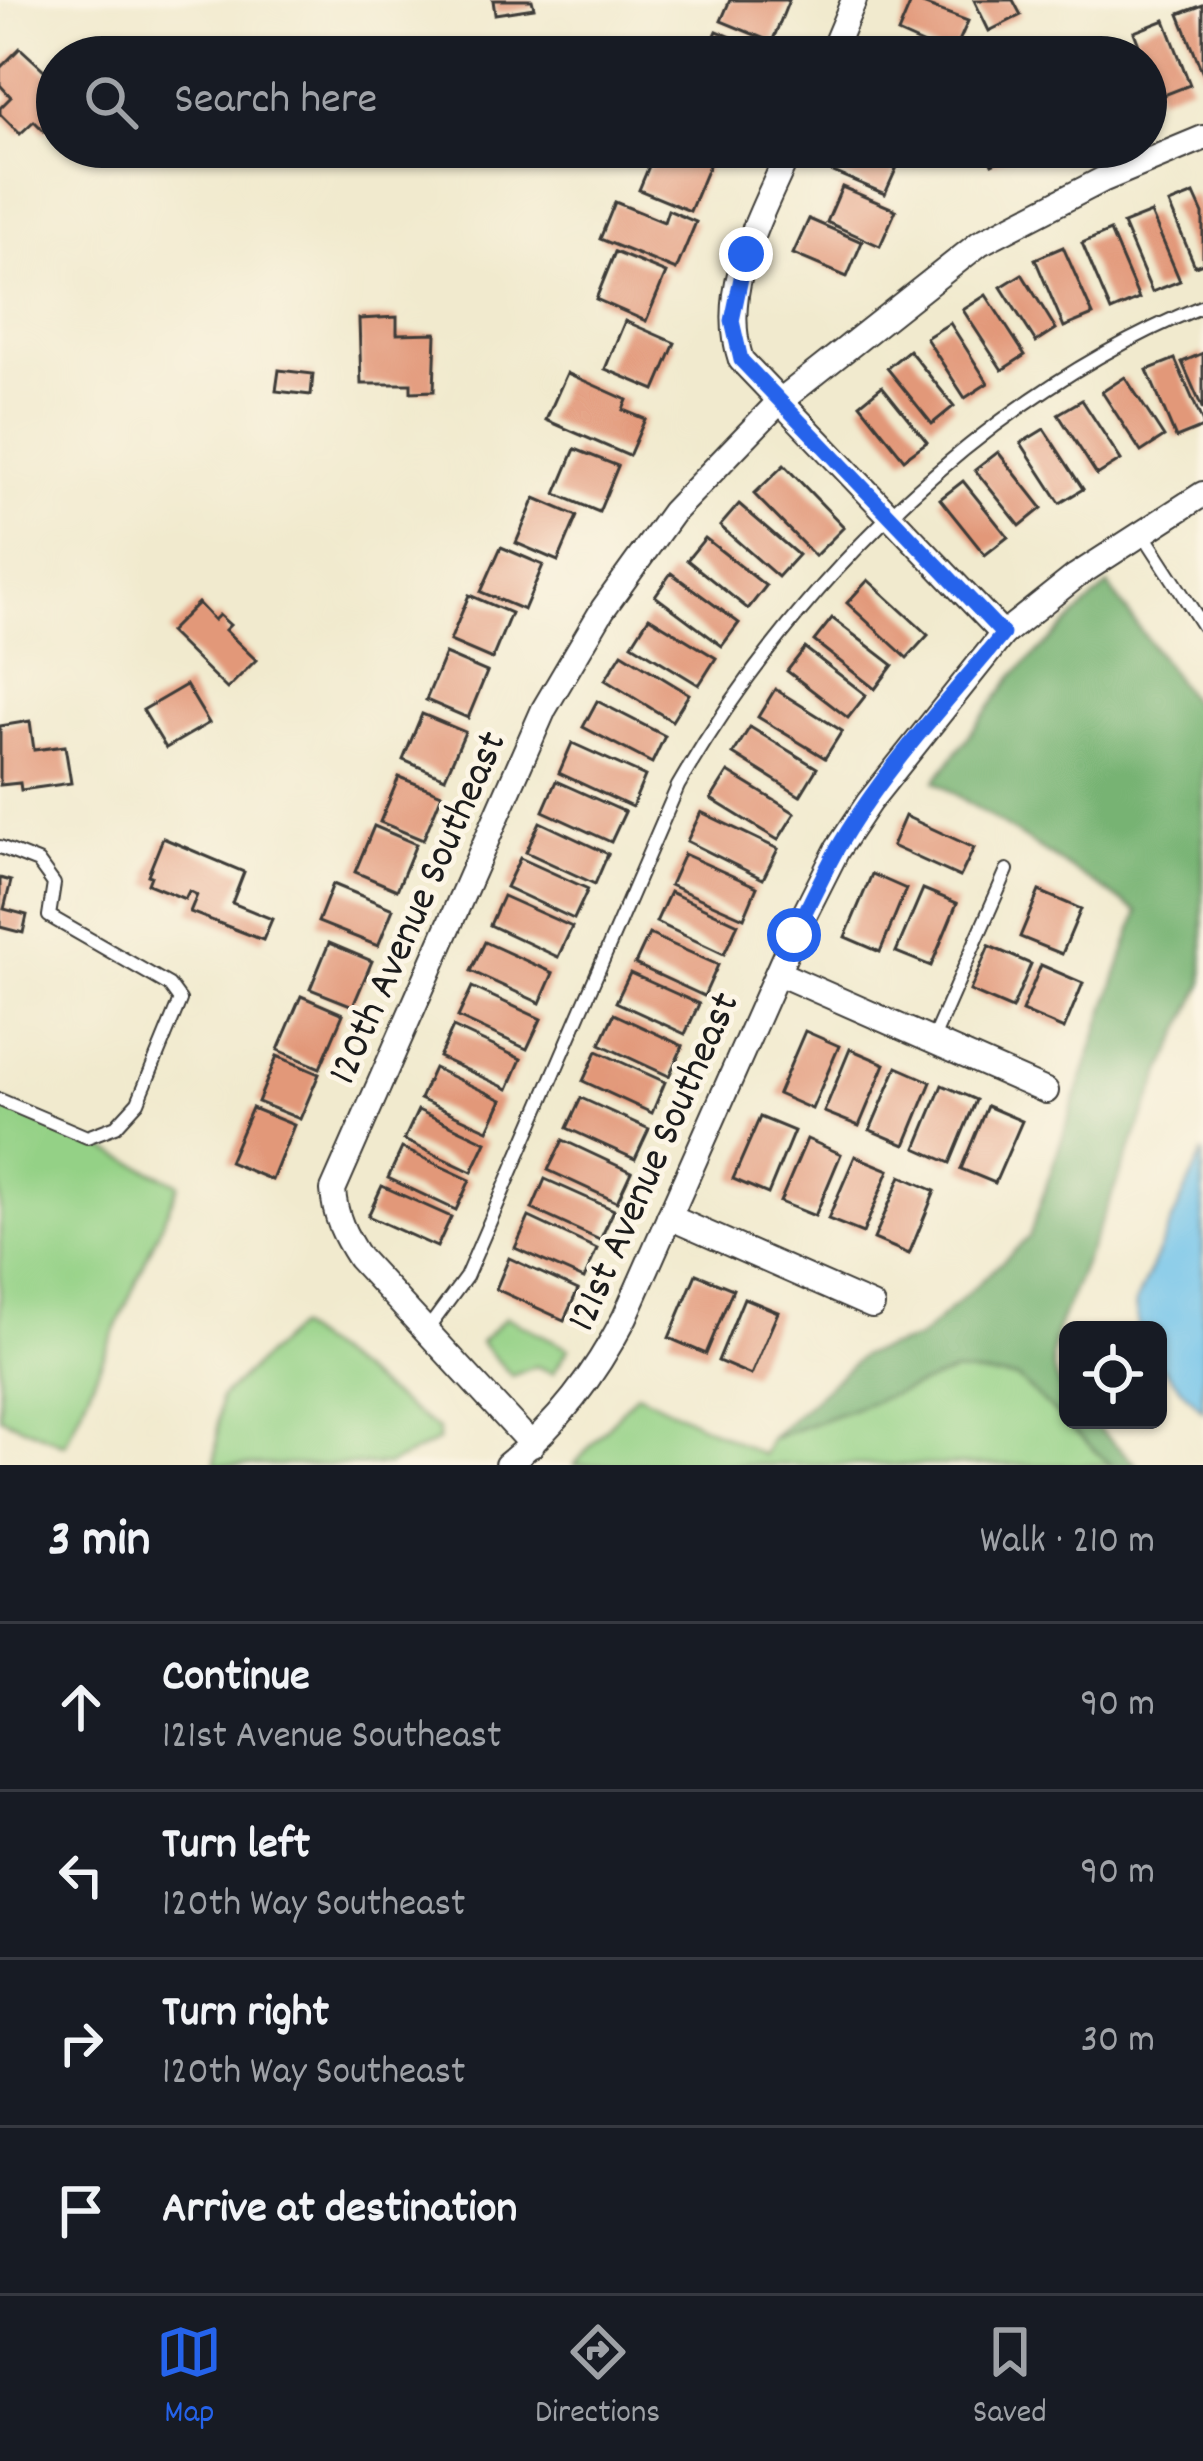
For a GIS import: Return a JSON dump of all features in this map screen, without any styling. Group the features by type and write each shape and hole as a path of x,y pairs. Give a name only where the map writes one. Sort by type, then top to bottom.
{"street":[{"path":"839,36 854,0"},
{"name":"120th Avenue Southeast","path":"1167,153 1203,138"},
{"path":"782,168 746,254 732,321 741,360 1003,634"},
{"name":"120th Avenue Southeast","path":"532,1445 358,1258 343,1234 333,1190 544,709 604,609 673,512 779,401 980,243 1131,168"},
{"name":"121st Avenue Southeast","path":"507,1465 570,1406 597,1370 778,973 837,850 858,818 914,741 1003,634 1141,531 1203,494"},
{"path":"778,973 1046,1090"},
{"path":"669,1217 872,1306"}],"lane":[{"path":"426,1330 466,1277 678,786 711,729 772,646 831,574 890,516 992,429 1082,367 1203,306"},
{"path":"1141,531 1203,626"},
{"path":"0,847 38,862 54,884 49,916 169,985 181,1000 138,1102 116,1126 87,1137 0,1100"},
{"path":"932,1041 1007,870"}],"green space":[{"path":"1108,585 1203,717 1203,984 1059,1321 1052,1356 1059,1384 1059,1417 1017,1378 954,1372 770,1439 862,1355 918,1339 1029,1237 1138,912 935,781 1013,676"},
{"path":"0,1100 179,1184 65,1445 0,1417"},
{"path":"506,1317 569,1348 553,1373 536,1366 512,1376 480,1342"},
{"path":"296,1327 438,1430 438,1441 388,1465 215,1465 220,1398"},
{"path":"954,1372 1017,1378 1059,1417 1059,1429 1072,1429 1111,1465 574,1465 637,1393 763,1455 770,1439"},
{"path":"1072,1429 1099,1429 1137,1465 1111,1465"}],"water":[{"path":"1203,1152 1203,1411 1167,1373 1167,1321 1138,1321 1135,1304"}],"building":[{"path":"493,0 532,0 534,8 495,14"},
{"path":"730,0 789,0 774,36 757,36 721,21"},
{"path":"912,0 968,21 961,36 898,33"},
{"path":"974,0 1013,0 1021,15 989,31"},
{"path":"1203,5 1203,74 1179,14"},
{"path":"1165,20 1190,85 1167,94 1167,36 1136,36 1134,32"},
{"path":"20,48 36,63 36,123 20,134 0,114 11,97 0,85 0,68"},
{"path":"648,168 708,168 690,211 639,190"},
{"path":"832,168 897,168 885,194"},
{"path":"842,187 896,210 880,246 827,222"},
{"path":"1194,194 1203,214 1203,263 1195,266 1169,204"},
{"path":"615,202 664,222 668,210 696,222 676,270 600,239"},
{"path":"1151,213 1180,281 1152,292 1123,224"},
{"path":"809,219 862,242 847,277 793,254"},
{"path":"1110,231 1139,299 1111,311 1082,243"},
{"path":"1063,247 1093,315 1064,327 1035,259"},
{"path":"615,252 666,273 646,321 596,299"},
{"path":"1022,274 1056,329 1036,342 1001,287"},
{"path":"986,295 1025,355 1002,370 963,310"},
{"path":"397,317 397,334 436,333 434,391 411,392 411,384 361,384 359,319"},
{"path":"625,321 675,343 655,390 605,369"},
{"path":"950,323 988,383 965,398 926,338"},
{"path":"909,350 954,406 932,424 887,368"},
{"path":"1203,353 1203,410 1182,362"},
{"path":"1175,359 1203,423 1176,438 1147,370"},
{"path":"279,370 313,374 311,395 276,391"},
{"path":"567,373 627,400 623,410 645,419 629,456 546,420"},
{"path":"1125,377 1164,437 1141,452 1102,392"},
{"path":"882,386 927,442 904,459 860,404"},
{"path":"1082,400 1121,460 1097,475 1058,414"},
{"path":"1044,429 1083,489 1060,503 1021,443"},
{"path":"575,449 618,466 599,512 556,494"},
{"path":"998,452 1042,508 1020,526 975,470"},
{"path":"784,465 844,527 815,556 754,494"},
{"path":"963,481 1008,537 985,555 940,499"},
{"path":"535,498 577,516 558,561 516,543"},
{"path":"739,504 798,555 778,577 720,526"},
{"path":"705,538 766,586 748,609 687,560"},
{"path":"501,547 543,565 524,610 481,592"},
{"path":"671,573 739,623 722,646 655,596"},
{"path":"868,580 928,635 907,658 847,603"},
{"path":"469,595 511,613 492,659 450,641"},
{"path":"198,603 214,620 219,615 230,625 225,630 256,660 227,689 169,632"},
{"path":"649,617 716,658 699,685 632,644"},
{"path":"832,618 893,665 875,689 814,641"},
{"path":"805,648 866,695 848,718 787,671"},
{"path":"622,653 689,694 672,721 605,680"},
{"path":"445,654 487,672 468,718 426,700"},
{"path":"186,685 209,723 166,748 143,710"},
{"path":"775,689 842,731 825,758 758,717"},
{"path":"597,701 665,736 652,763 583,727"},
{"path":"422,714 465,732 445,778 403,760"},
{"path":"30,721 34,750 65,746 71,783 21,790 20,783 0,785 0,726"},
{"path":"750,727 817,768 800,796 733,754"},
{"path":"572,743 645,776 632,807 559,773"},
{"path":"728,772 795,813 778,840 711,799"},
{"path":"399,777 442,794 423,840 380,822"},
{"path":"556,781 625,812 611,842 543,811"},
{"path":"701,812 778,849 763,879 687,841"},
{"path":"905,816 974,848 960,877 892,846"},
{"path":"540,822 608,854 595,884 526,852"},
{"path":"374,826 416,844 397,890 355,872"},
{"path":"163,838 244,872 232,903 272,919 263,940 190,912 197,895 189,891 185,899 148,884"},
{"path":"684,854 757,887 744,918 670,885"},
{"path":"520,858 588,889 574,919 506,887"},
{"path":"872,874 906,889 880,952 845,937"},
{"path":"0,878 11,881 4,909 27,915 23,933 0,927"},
{"path":"333,884 393,909 378,946 318,922"},
{"path":"923,889 957,903 931,966 896,952"},
{"path":"1039,891 1081,909 1062,954 1020,937"},
{"path":"670,892 738,924 724,954 656,922"},
{"path":"503,896 572,927 558,957 490,925"},
{"path":"649,934 718,965 704,996 635,964"},
{"path":"485,942 553,973 540,1003 471,971"},
{"path":"329,943 372,961 353,1006 310,989"},
{"path":"989,946 1031,964 1012,1009 970,991"},
{"path":"1041,965 1083,983 1064,1029 1022,1011"},
{"path":"630,973 699,1004 685,1034 616,1002"},
{"path":"472,987 541,1019 527,1049 458,1017"},
{"path":"301,996 343,1014 320,1068 278,1050"},
{"path":"614,1014 683,1046 669,1076 600,1044"},
{"path":"453,1027 521,1059 508,1089 439,1057"},
{"path":"805,1031 839,1046 812,1109 778,1094"},
{"path":"850,1049 885,1064 859,1126 824,1112"},
{"path":"597,1051 665,1082 652,1113 583,1081"},
{"path":"277,1056 319,1074 300,1119 258,1102"},
{"path":"897,1067 931,1082 905,1145 870,1130"},
{"path":"434,1068 502,1100 488,1130 420,1099"},
{"path":"942,1085 976,1100 950,1163 916,1148"},
{"path":"581,1098 649,1129 635,1159 567,1128"},
{"path":"987,1106 1022,1121 995,1183 961,1169"},
{"path":"252,1108 294,1125 272,1180 229,1162"},
{"path":"418,1110 486,1142 472,1172 404,1140"},
{"path":"760,1117 794,1131 768,1194 733,1179"},
{"path":"807,1139 841,1154 815,1216 780,1202"},
{"path":"563,1140 631,1172 617,1202 548,1170"},
{"path":"402,1148 470,1180 456,1210 388,1178"},
{"path":"855,1156 889,1170 863,1233 828,1219"},
{"path":"901,1176 935,1191 909,1254 874,1239"},
{"path":"545,1179 614,1210 600,1240 532,1209"},
{"path":"382,1186 451,1217 437,1247 368,1216"},
{"path":"529,1217 597,1249 584,1279 515,1248"},
{"path":"509,1258 578,1290 564,1320 496,1289"},
{"path":"696,1274 733,1289 706,1354 669,1338"},
{"path":"744,1298 778,1312 751,1375 718,1361"}],"route":[{"path":"746,254 732,321 741,360 1003,634 869,802 837,850 794,935"}]}
